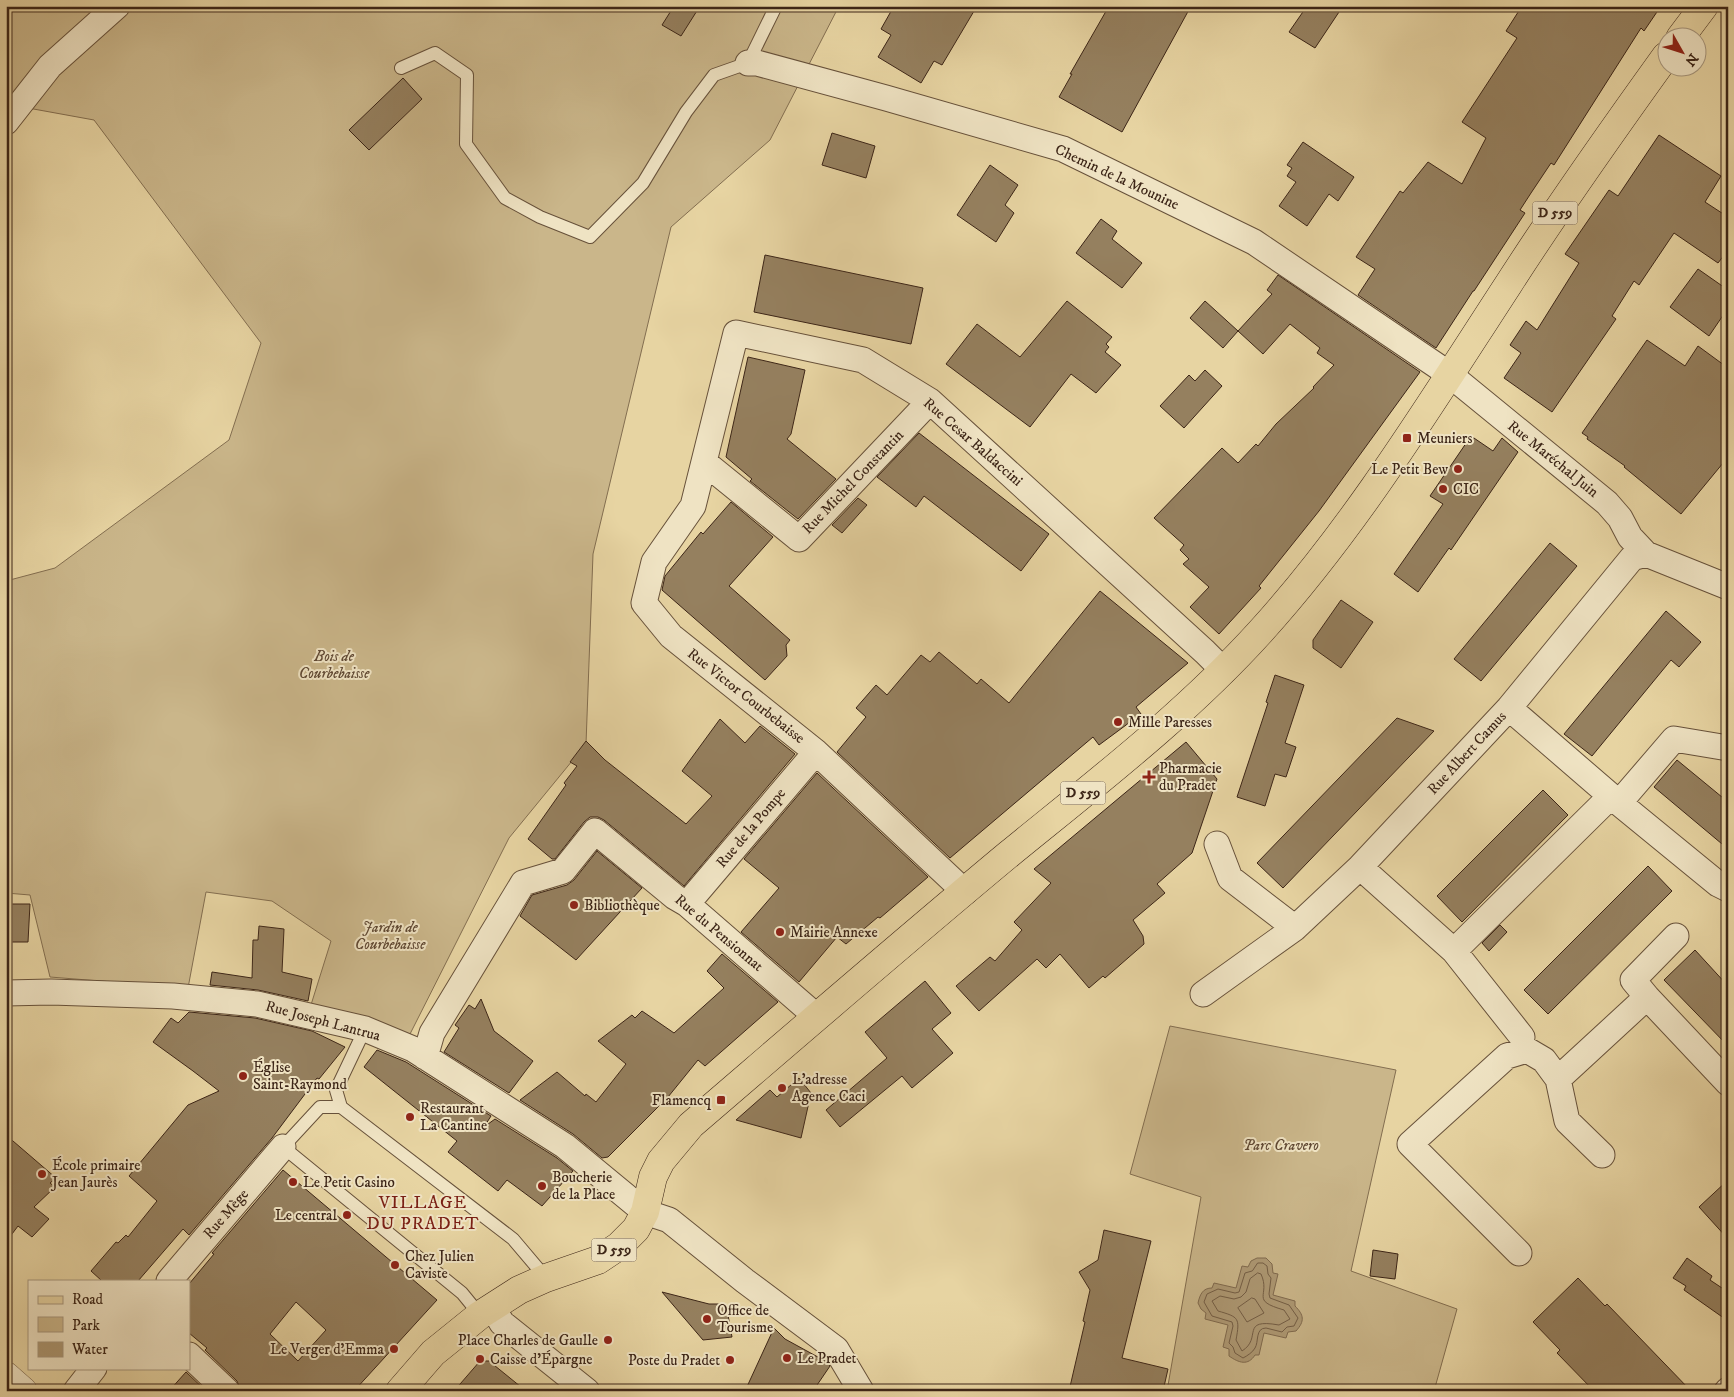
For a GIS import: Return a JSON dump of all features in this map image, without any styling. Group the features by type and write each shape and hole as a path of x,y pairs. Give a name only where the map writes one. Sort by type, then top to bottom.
{"main road":[{"path":"1688,28 1704,6"},
{"name":"D 559","path":"400,1391 433,1353 486,1311 519,1290 546,1278 598,1260 619,1246 636,1229 645,1212 653,1177 661,1161 691,1125 964,892 1167,724 1224,671 1264,627 1318,562 1365,499 1576,182 1656,70"}],"street":[{"path":"6,122 50,66 117,6"},
{"name":"Chemin de la Mounine","path":"748,63 756,63 886,98 1063,149 1254,242 1450,374"},
{"name":"Rue Cesar Baldaccini","path":"704,462 736,333 863,360 930,401 1224,671"},
{"name":"Rue Maréchal Juin","path":"1450,374 1607,503 1620,518 1630,537 1646,554"},
{"name":"Rue Michel Constantin","path":"704,462 798,539 930,401"},
{"name":"Rue Victor Courbebaisse","path":"704,462 693,506 654,562 644,603 671,636 816,752 964,892"},
{"path":"1646,554 1728,587"},
{"name":"Rue Albert Camus","path":"1203,994 1295,928 1360,867 1509,708 1632,558 1646,554"},
{"path":"1509,708 1615,799 1718,884 1728,889"},
{"path":"1454,951 1615,799 1674,739 1728,748"},
{"name":"Rue de la Pompe","path":"687,904 816,752"},
{"name":"Rue du Pensionnat","path":"419,1053 523,883 563,871 595,831 675,897 687,904 817,1017"},
{"path":"1217,844 1230,878 1295,928"},
{"path":"1360,867 1454,951 1525,1043 1544,1060 1558,1079 1567,1121 1602,1155"},
{"path":"1676,936 1633,980 1728,1083"},
{"name":"Rue Joseph Lantrua","path":"6,993 51,992 173,996 257,1004 365,1029 419,1053 565,1146 645,1212"},
{"path":"1558,1079 1647,997"},
{"path":"1519,1253 1410,1144 1507,1056 1525,1043"},
{"name":"Rue Mège","path":"169,1280 283,1147"},
{"path":"645,1212 669,1220 745,1282 836,1349 861,1391"},
{"path":"486,1311 587,1391"},
{"path":"190,1356 227,1391"},
{"path":"76,1391 92,1370"},
{"path":"6,1376 23,1391"}],"lane":[{"path":"401,68 436,53 467,75 466,144 505,198 540,217 590,237 643,183 686,112 714,75 748,63 776,6"},
{"path":"365,1029 336,1090 341,1107 513,1239 546,1278"},
{"path":"341,1107 320,1107 283,1147 486,1311"}],"green space":[{"name":"Bois de Courbebaisse","path":"6,6 839,6 770,140 671,227 593,554 586,744 509,838 408,1038 310,1008 331,941 272,901 206,892 188,988 50,977 30,895 6,893 6,581 55,568 229,440 261,343 94,120 6,104"},
{"name":"Parc Cravero","path":"1170,1026 1396,1070 1351,1271 1457,1309 1434,1391 1167,1391 1201,1197 1130,1174"}],"water":[{"path":"1257,1258 1266,1258 1272,1264 1273,1273 1278,1274 1273,1295 1295,1301 1295,1306 1302,1315 1302,1321 1296,1331 1288,1332 1286,1338 1264,1333 1259,1355 1255,1355 1249,1361 1243,1362 1229,1356 1229,1349 1223,1347 1228,1325 1205,1319 1206,1313 1198,1303 1202,1292 1212,1288 1214,1283 1236,1288 1242,1266 1248,1267 1251,1261"}],"building":[{"path":"674,6 700,6 681,36 662,25"},
{"path":"894,6 977,6 942,65 934,61 921,83 878,57 891,35 881,29"},
{"path":"1109,6 1191,6 1122,132 1059,97"},
{"path":"1307,6 1343,6 1315,48 1289,32"},
{"path":"1522,6 1661,6 1644,31 1641,28 1554,165 1551,163 1531,193 1520,210 1525,213 1436,348 1358,295 1375,269 1356,257 1400,191 1403,193 1428,162 1462,184 1486,138 1462,122 1517,38 1506,31"},
{"path":"403,78 422,99 369,150 349,130"},
{"path":"832,133 875,146 866,178 822,165"},
{"path":"1659,135 1721,176 1705,202 1728,217 1728,250 1718,263 1674,233 1639,285 1634,281 1612,316 1616,319 1552,412 1504,378 1521,353 1510,345 1526,321 1537,330 1579,263 1565,254 1609,190 1618,196"},
{"path":"1303,142 1354,177 1338,201 1329,194 1307,226 1279,206 1296,182 1287,176 1292,168 1287,165"},
{"path":"990,165 1018,185 1005,205 1014,213 996,242 957,215"},
{"path":"1101,219 1117,231 1112,239 1142,263 1122,288 1076,253"},
{"path":"765,255 923,288 911,344 754,312"},
{"path":"1698,269 1728,290 1728,308 1709,336 1670,307"},
{"path":"1278,275 1420,372 1319,511 1259,586 1261,588 1219,634 1190,607 1209,587 1183,564 1189,559 1180,550 1184,545 1154,518 1222,448 1238,463 1256,444 1258,446 1276,424 1314,388 1334,365 1317,353 1320,348 1290,324 1263,354 1238,331 1272,294 1267,290"},
{"path":"1067,301 1112,337 1106,344 1109,347 1105,352 1121,365 1096,393 1071,374 1030,427 946,364 977,324 1020,357"},
{"path":"1205,301 1238,331 1223,348 1190,318"},
{"path":"1647,340 1685,366 1698,346 1728,368 1728,457 1681,514 1625,466 1587,439 1588,437 1582,433"},
{"path":"748,357 805,370 791,434 787,439 836,479 798,519 750,481 752,479 726,457"},
{"path":"1205,370 1222,386 1184,428 1160,406 1189,375 1195,381"},
{"path":"919,433 1049,534 1021,571 924,496 916,507 877,477"},
{"path":"1471,436 1493,451 1502,438 1518,452 1451,550 1449,548 1418,592 1394,574 1443,504 1430,496"},
{"path":"858,498 867,505 842,533 832,525"},
{"path":"731,502 773,537 729,586 790,640 786,645 787,656 765,680 662,590 665,576 701,532 703,534"},
{"path":"1550,543 1577,566 1481,681 1454,659"},
{"path":"1100,591 1188,663 1136,707 1141,714 1099,745 1093,737 950,858 837,752 866,717 856,708 876,685 887,695 921,655 930,662 939,652 977,684 981,679 1009,703"},
{"path":"1341,600 1373,622 1341,668 1313,648 1313,640"},
{"path":"1666,611 1701,642 1679,667 1671,660 1592,756 1564,734"},
{"path":"1275,675 1304,685 1285,743 1296,747 1286,777 1275,774 1265,806 1237,797 1268,703 1266,702"},
{"path":"1397,718 1434,731 1283,888 1257,863"},
{"path":"720,719 745,743 760,726 795,754 684,886 598,817 590,817 584,822 555,859 552,859 528,839 566,785 564,783 577,766 570,762 586,741 605,760 686,824 712,796 682,771"},
{"path":"1186,742 1217,779 1192,853 1157,884 1165,893 1133,920 1143,936 1144,944 1105,978 1103,976 1089,988 1060,954 1046,968 1037,959 979,1011 956,986 990,957 995,961 1022,930 1014,922 1051,883 1034,869"},
{"path":"1677,760 1728,802 1728,849 1654,787"},
{"path":"817,773 928,877 846,944 837,937 799,982 741,932 779,888 744,859"},
{"path":"1543,790 1568,815 1462,922 1437,896"},
{"name":"Bibliothèque","path":"597,851 642,888 576,960 520,916 532,895 567,885 574,880"},
{"path":"1648,866 1672,891 1548,1014 1524,990"},
{"path":"8,904 30,904 28,942 7,942"},
{"path":"1500,925 1507,932 1489,951 1482,943"},
{"path":"259,926 284,929 282,972 312,979 308,1001 258,990 210,985 212,972 252,978 253,940 258,940"},
{"path":"1695,950 1728,986 1728,1046 1664,980"},
{"path":"722,954 778,1002 705,1066 698,1060 668,1097 608,1157 602,1158 573,1134 520,1100 557,1072 585,1096 586,1094 596,1102 626,1064 598,1041 632,1015 635,1018 642,1011 674,1033 724,988 707,971"},
{"path":"925,981 951,1013 932,1029 953,1053 912,1088 902,1076 840,1127 826,1110 887,1058 865,1032"},
{"path":"481,999 494,1031 533,1061 509,1093 444,1052 459,1028 455,1025 469,1005 475,1009"},
{"path":"189,1012 255,1018 312,1031 345,1047 319,1079 317,1078 272,1138 189,1235 183,1229 139,1280 101,1280 91,1271 116,1242 118,1243 126,1235 128,1237 157,1201 129,1176 188,1105 219,1091 153,1042 171,1018 178,1023"},
{"path":"377,1050 406,1062 491,1116 484,1127 495,1119 557,1158 573,1171 542,1206 507,1180 498,1191 448,1152 457,1141 364,1067"},
{"path":"799,1078 811,1093 801,1138 736,1120 770,1090 777,1097"},
{"path":"6,1135 56,1178 50,1183 55,1187 34,1207 49,1219 32,1237 18,1226 6,1242"},
{"path":"283,1170 437,1300 354,1391 241,1391 237,1381 205,1350 207,1348 190,1334 190,1283 214,1254 212,1253","holes":["296,1302 326,1330 298,1361 270,1334"]},
{"path":"1728,1180 1728,1239 1699,1207"},
{"path":"1104,1230 1151,1241 1122,1358 1168,1369 1163,1391 1069,1391 1085,1322 1083,1321 1090,1290 1079,1272 1098,1260"},
{"path":"1373,1250 1398,1254 1395,1279 1370,1276"},
{"path":"1687,1258 1712,1276 1710,1280 1728,1292 1728,1321 1684,1290 1686,1286 1673,1278"},
{"path":"1578,1278 1605,1306 1607,1304 1691,1391 1594,1391 1557,1353 1560,1350 1533,1322"},
{"name":"Office de Tourisme","path":"662,1292 709,1304 726,1304 732,1337 703,1340"},
{"name":"Le Pradet","path":"774,1328 785,1339 827,1362 830,1366 813,1391 745,1391"},
{"path":"480,1361 489,1361 526,1391 454,1391"},
{"path":"186,1372 206,1391 169,1391"}],"place":[{"name":"Meuniers","path":"1407,438"},
{"name":"Le Petit Bew","path":"1458,469"},
{"name":"CIC","path":"1443,489"},
{"name":"Mille Paresses","path":"1118,722"},
{"name":"Pharmacie du Pradet","path":"1149,777"},
{"name":"Bibliothèque","path":"574,905"},
{"name":"Mairie Annexe","path":"780,932"},
{"name":"Église Saint-Raymond","path":"243,1076"},
{"name":"L'adresse Agence Caci","path":"782,1088"},
{"name":"Flamencq","path":"721,1100"},
{"name":"Restaurant La Cantine","path":"410,1117"},
{"name":"École primaire Jean Jaurès","path":"42,1174"},
{"name":"Le Petit Casino","path":"293,1182"},
{"name":"Boucherie de la Place","path":"542,1186"},
{"name":"Le central","path":"347,1215"},
{"name":"Chez Julien Caviste","path":"395,1265"},
{"name":"Office de Tourisme","path":"707,1319"},
{"name":"Place Charles de Gaulle","path":"608,1340"},
{"name":"Le Verger d'Emma","path":"394,1349"},
{"name":"Le Pradet","path":"787,1358"},
{"name":"Caisse d'Épargne","path":"480,1359"},
{"name":"Poste du Pradet","path":"730,1360"}],"district":[{"name":"VILLAGE DU PRADET","path":"423,1213"}],"park label":[{"name":"Jardin de Courbebaisse","path":"390,936"}]}
